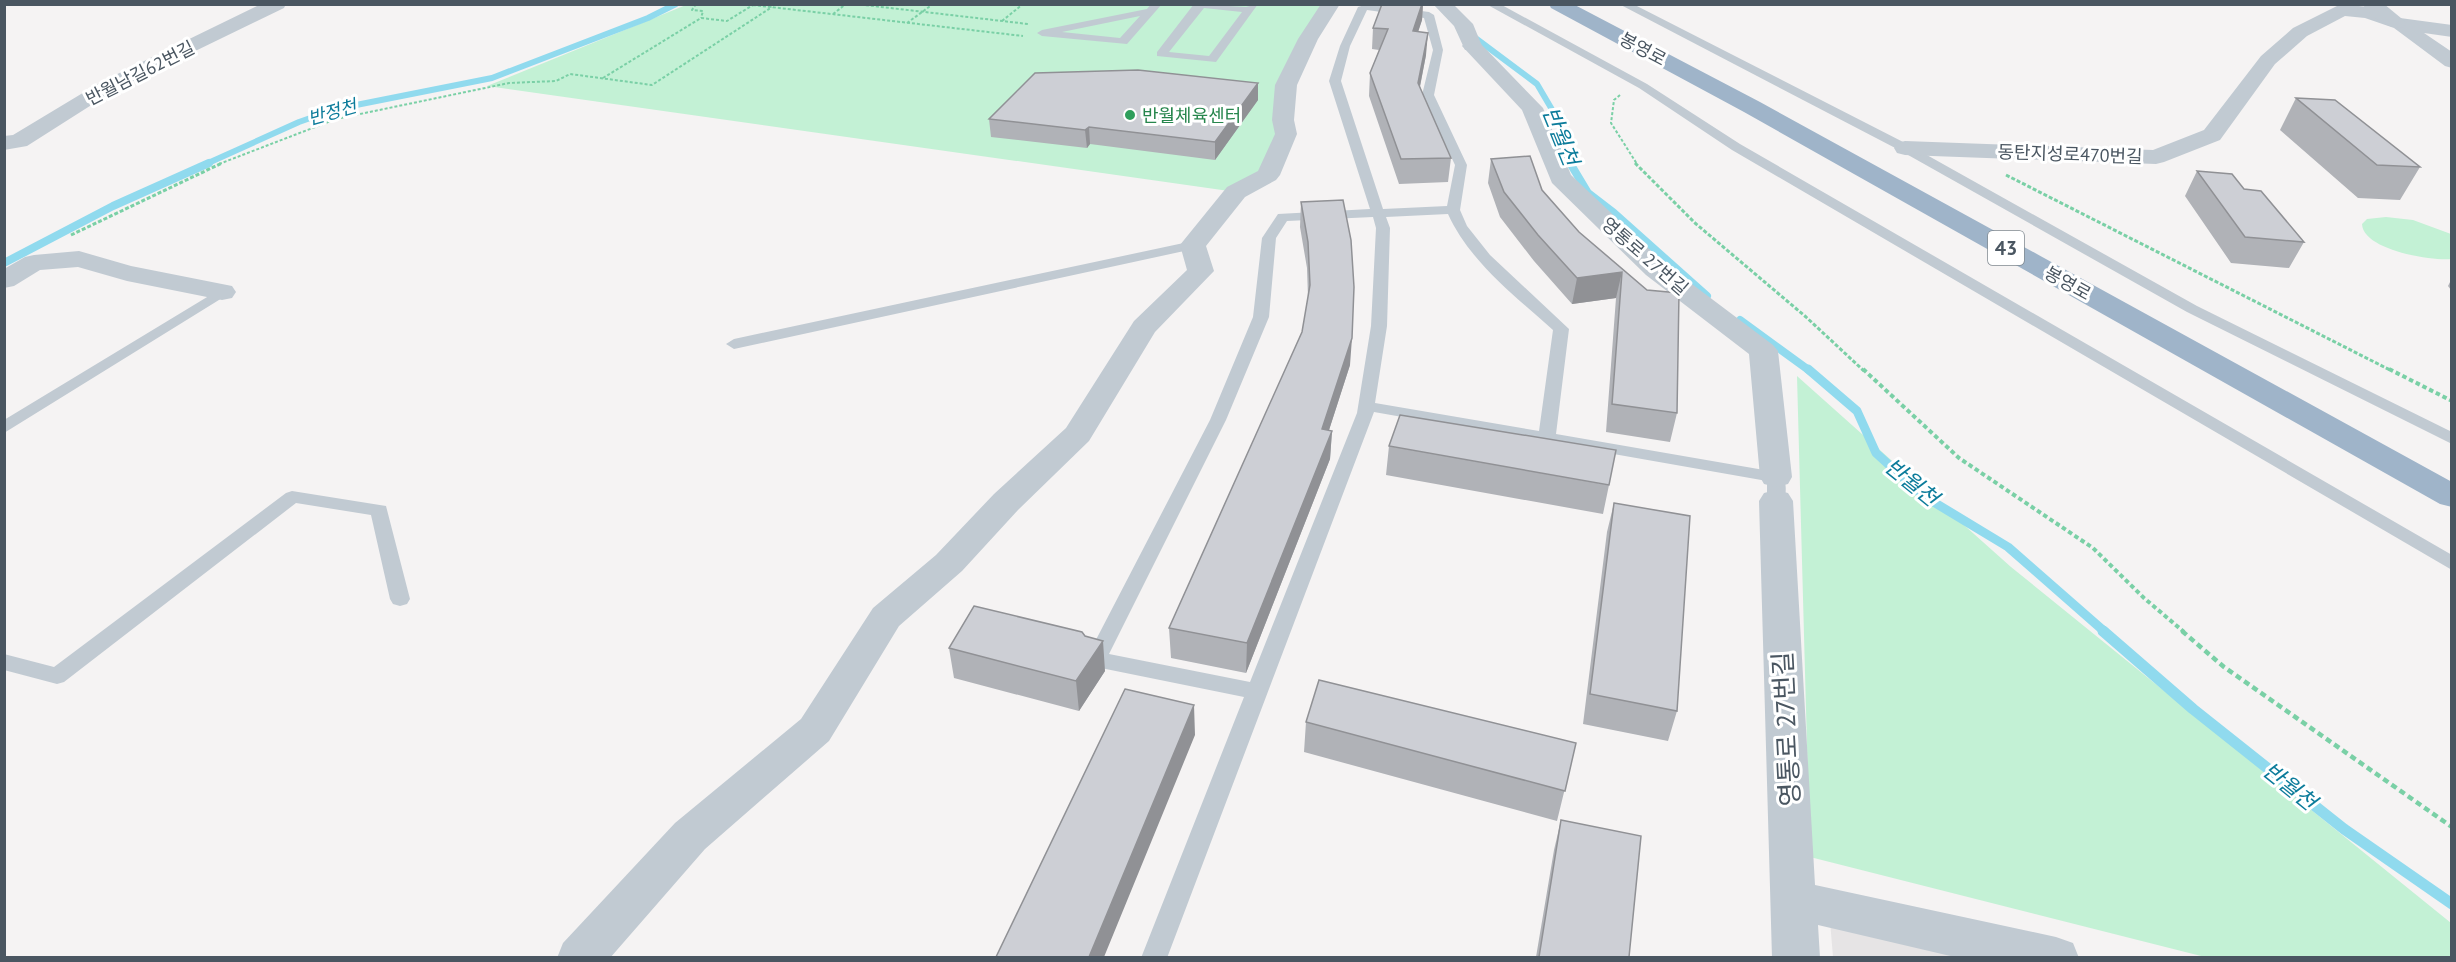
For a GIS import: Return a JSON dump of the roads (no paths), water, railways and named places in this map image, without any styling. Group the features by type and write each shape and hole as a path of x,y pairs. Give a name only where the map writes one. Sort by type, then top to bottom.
{"highway":[{"name":"봉영로","path":"1558,4 1752,107 2451,496"}],"street":[{"name":"반월남길62번길","path":"4,142 19,141 108,86 277,4"},
{"path":"580,957 690,836 815,730 886,617 949,563 1006,502 1078,434 1144,327 1201,271 1193,245 1236,192 1268,176 1286,134 1283,120 1287,85 1308,39 1331,4"},
{"name":"영통로 27번길","path":"1442,4 1463,24 1472,45 1532,108 1560,178 1655,269 1763,351 1776,489 1796,957"},
{"path":"2371,4 2451,62"},
{"name":"동탄지성로470번길","path":"1905,148 2156,157 2212,135 2268,60 2300,32 2342,10 2368,13 2397,23"},
{"path":"2397,23 2451,31"},
{"path":"4,280 34,263 79,259 128,273 222,292"},
{"path":"1794,900 2056,957"}],"lane":[{"path":"1491,4 1643,86 1736,147 2451,564"},
{"path":"1624,4 1905,148 2192,309 2451,439"},
{"path":"1201,5 1251,7 1212,60 1161,54 1201,5"},
{"path":"1154,957 1366,406 1378,326 1383,228 1335,81 1345,46 1363,7 1429,15 1438,50 1428,95 1461,165 1453,210 1458,223 1500,274 1561,328 1547,437"},
{"path":"1154,8 1123,42 1042,33 1068,28 1154,8"},
{"path":"1840,125 1853,121"},
{"path":"1736,147 1757,146"},
{"path":"1257,691 1096,659 1218,420 1261,317 1269,238 1283,217 1378,211 1453,210"},
{"path":"734,344 1193,245"},
{"path":"4,428 222,292"},
{"path":"1366,406 1547,437 1776,489"},
{"path":"4,662 57,676 292,497 379,510 400,599"}],"waterway":[{"name":"반정천","path":"206,164 299,122 336,109 492,78 648,18 676,4"},
{"name":"반월천","path":"1470,34 1537,84 1564,130 1561,147 1571,164"},
{"name":"반정천","path":"4,263 113,206 209,163"},
{"name":"반월천","path":"1570,163 1588,193 1614,213 1707,296"},
{"name":"반월천","path":"1740,320 1810,371"},
{"name":"반월천","path":"1808,369 1857,411 1876,453 1922,495 2008,547 2105,632"},
{"name":"반월천","path":"2103,631 2193,709 2344,829 2452,904"}],"place":[{"name":"반월체육센터","path":"1130,115"}]}
